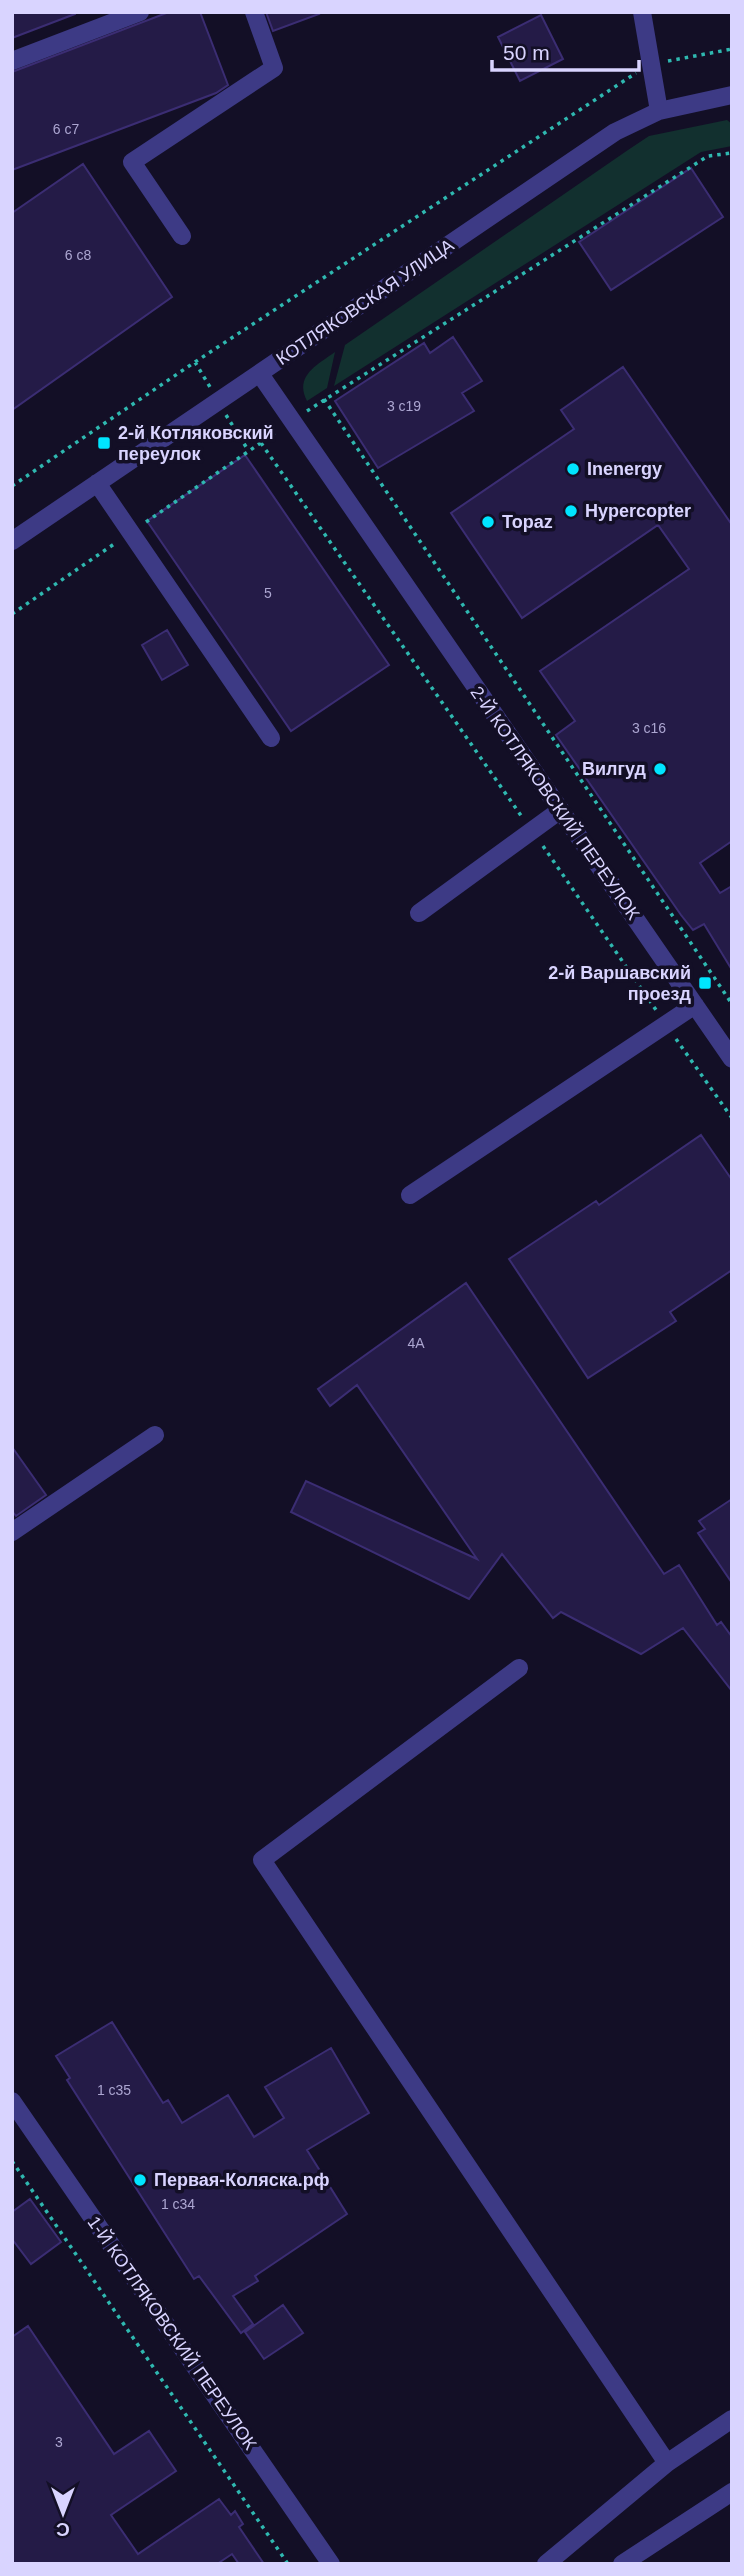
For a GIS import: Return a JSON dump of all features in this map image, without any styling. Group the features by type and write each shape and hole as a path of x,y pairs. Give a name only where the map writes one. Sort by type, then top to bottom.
{"street":[{"path":"12,61 140,12"},
{"path":"182,236 132,162 274,68 254,12"},
{"path":"642,12 659,111"},
{"name":"КОТЛЯКОВСКАЯ УЛИЦА","path":"12,541 615,132 659,111 732,95"},
{"name":"2-Й КОТЛЯКОВСКИЙ ПЕРЕУЛОК","path":"260,374 732,1059"},
{"path":"97,483 271,738"},
{"path":"419,913 559,811"},
{"path":"410,1195 695,1005"},
{"path":"12,1532 155,1435"},
{"path":"519,1668 262,1860 667,2463"},
{"name":"1-Й КОТЛЯКОВСКИЙ ПЕРЕУЛОК","path":"12,2101 331,2564"},
{"path":"545,2564 667,2463 732,2419"},
{"path":"622,2564 730,2497"}],"path":[{"path":"12,486 195,362 651,64 732,49"},
{"path":"12,614 324,399 708,156 732,153"},
{"path":"324,399 732,1004"},
{"path":"261,443 732,1118"},
{"path":"12,2161 288,2564"}],"green space":[{"path":"727,120 732,124 732,146 701,152 334,386 345,345 628,150 649,136"},
{"path":"335,352 327,388 307,401 303,385 305,378"}],"building":[{"path":"12,12 75,12 75,14 12,38"},
{"path":"169,12 200,12 228,85 216,93 12,170 12,72"},
{"path":"266,12 318,12 319,14 273,31"},
{"path":"541,15 563,59 520,81 498,37"},
{"path":"83,164 172,297 12,410 12,213"},
{"path":"691,168 723,217 611,290 579,242"},
{"path":"453,337 482,381 462,393 474,411 378,468 335,401 424,343 430,353"},
{"path":"623,367 732,525 732,841 700,863 720,893 732,886 732,970 704,924 693,930 681,915 556,735 575,721 540,671 689,569 658,525 522,618 451,513 574,429 561,410"},
{"path":"245,455 389,665 291,731 147,521"},
{"path":"167,630 188,665 162,680 142,645"},
{"path":"701,1135 732,1180 732,1270 670,1312 676,1321 588,1378 509,1259 596,1201 599,1205"},
{"path":"466,1283 664,1574 679,1565 717,1625 721,1622 732,1637 732,1691 683,1628 641,1654 561,1612 553,1618 502,1554 469,1599 291,1512 306,1481 477,1559 357,1385 330,1406 318,1389"},
{"path":"12,1447 46,1495 16,1516 12,1511"},
{"path":"732,1499 732,1583 698,1533 705,1529 699,1521"},
{"path":"112,2022 163,2103 168,2100 182,2123 228,2095 254,2137 284,2118 265,2087 331,2048 369,2113 307,2150 347,2214 255,2276 258,2281 233,2296 253,2324 241,2333 199,2276 194,2279 67,2080 70,2078 56,2056"},
{"path":"30,2199 61,2242 31,2264 12,2239 12,2212"},
{"path":"283,2305 303,2333 264,2359 245,2332"},
{"path":"28,2326 114,2454 149,2431 176,2471 111,2515 138,2554 219,2499 231,2515 235,2511 243,2524 239,2527 264,2564 239,2564 232,2554 217,2564 12,2564 12,2337"}],"place":[{"name":"2-й Котляковский переулок","path":"104,443"},
{"name":"Inenergy","path":"573,469"},
{"name":"Hypercopter","path":"571,511"},
{"name":"Topaz","path":"488,522"},
{"name":"Вилгуд","path":"660,769"},
{"name":"2-й Варшавский проезд","path":"705,983"},
{"name":"Первая-Коляска.рф","path":"140,2180"}]}
